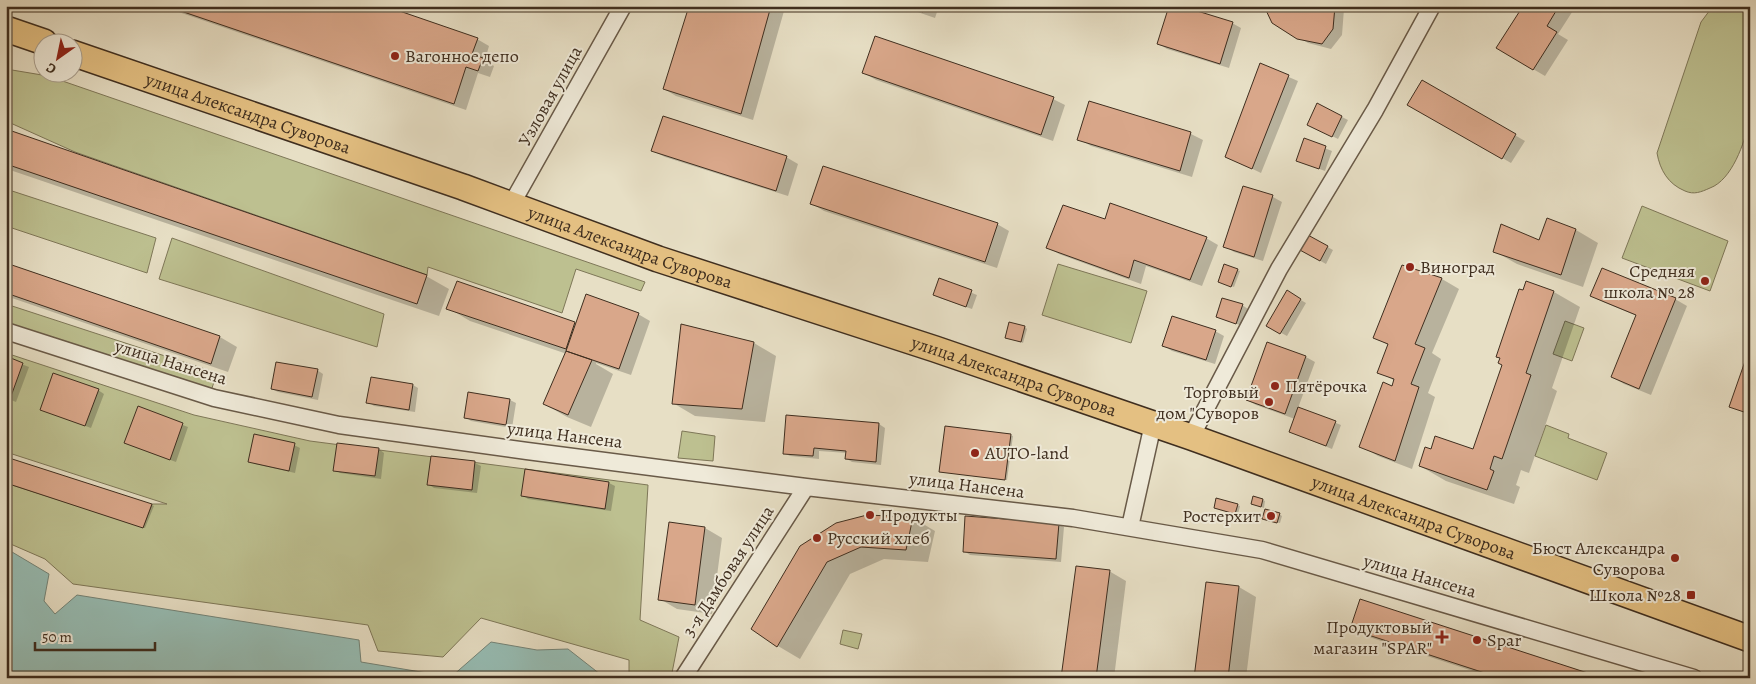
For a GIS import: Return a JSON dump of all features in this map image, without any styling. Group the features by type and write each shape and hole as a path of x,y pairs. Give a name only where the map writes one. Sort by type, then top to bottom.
{"main road":[{"path":"6,29 32,38"},
{"name":"улица Александра Суворова","path":"82,56 454,183 658,258 935,349 1191,437 1750,639"}],"street":[{"name":"Узловая улица","path":"511,205 623,6"},
{"path":"1191,437 1279,269 1375,110 1432,6"},
{"name":"улица Нансена","path":"6,331 214,398 339,425 806,487 1063,516 1262,550 1694,678"},
{"path":"1130,527 1153,424"},
{"name":"3-я Дамбовая улица","path":"683,678 806,487"}],"green space":[{"path":"1713,6 1750,6 1750,113 1741,149 1731,169 1718,184 1704,191 1691,193 1679,188 1669,180 1660,165 1657,153 1701,22"},
{"path":"6,69 32,73 32,82 65,82 645,282 641,291 576,269 562,313 428,267 427,275 75,152 6,121"},
{"path":"6,189 156,238 147,273 6,226"},
{"path":"1642,206 1728,241 1710,291 1622,258"},
{"path":"172,238 384,314 377,347 159,279"},
{"path":"1058,264 1147,291 1131,343 1042,315"},
{"path":"6,304 217,373 211,391 6,326"},
{"path":"1565,321 1584,328 1572,361 1553,354"},
{"path":"6,353 194,415 310,441 648,485 640,620 679,637 671,678 629,678 629,660 481,618 443,657 378,651 368,625 73,584 45,559 6,542 6,483 143,527 152,504 167,504 6,452"},
{"path":"1546,425 1569,434 1568,438 1607,453 1597,480 1535,456"},
{"path":"682,431 715,436 713,461 678,458"},
{"path":"843,630 862,634 858,649 840,644"}],"water":[{"path":"7,549 49,574 44,601 55,614 77,595 359,640 361,662 451,677 491,642 537,650 568,649 605,678 6,678"}],"building":[{"name":"Вагонное депо","path":"166,6 385,6 478,38 472,54 483,58 478,71 466,67 454,104"},
{"path":"689,6 771,6 741,114 663,89"},
{"path":"906,6 925,6 923,12"},
{"path":"1169,6 1181,6 1233,22 1220,64 1157,44"},
{"path":"1264,6 1335,6 1333,29 1322,44 1297,39 1272,23"},
{"path":"1523,6 1559,6 1547,26 1557,32 1533,70 1496,48"},
{"path":"875,36 1054,97 1041,135 862,73"},
{"path":"1260,63 1289,75 1252,169 1225,157"},
{"path":"1422,80 1516,134 1502,159 1407,105"},
{"path":"1089,101 1191,132 1180,171 1077,140"},
{"path":"1317,103 1342,116 1332,137 1307,125"},
{"path":"663,116 787,156 776,191 651,151"},
{"path":"6,129 427,275 417,304 6,164"},
{"path":"1304,138 1326,146 1319,169 1296,161"},
{"path":"823,166 998,223 985,262 810,204"},
{"path":"1243,186 1273,195 1254,257 1223,247"},
{"path":"1110,203 1207,237 1190,280 1134,260 1129,278 1046,248 1063,205 1105,219"},
{"path":"1547,218 1576,229 1561,275 1493,252 1501,224 1539,240"},
{"path":"1306,234 1328,246 1320,261 1298,249"},
{"path":"6,263 220,336 211,364 6,293"},
{"path":"1224,264 1238,269 1231,287 1218,282"},
{"path":"1402,265 1442,278 1415,344 1425,348 1411,384 1419,387 1395,461 1359,447 1383,382 1392,386 1394,379 1377,373 1388,344 1373,338"},
{"path":"1602,268 1676,298 1639,389 1611,377 1636,315 1590,296"},
{"path":"939,278 972,290 966,307 933,295"},
{"path":"457,281 575,322 566,349 446,309"},
{"path":"1526,281 1554,291 1526,373 1531,375 1502,459 1494,456 1490,469 1494,471 1487,490 1419,466 1425,447 1431,449 1435,436 1473,449 1502,365 1498,363 1500,358 1496,357 1519,289 1523,290"},
{"path":"1287,290 1301,299 1280,334 1266,326"},
{"path":"586,294 639,313 619,369 566,351"},
{"path":"1222,298 1243,304 1236,324 1216,317"},
{"path":"1172,316 1216,330 1206,360 1162,346"},
{"path":"1009,322 1025,326 1021,342 1005,338"},
{"path":"681,324 754,342 742,409 672,404"},
{"path":"1267,342 1306,356 1285,414 1246,400"},
{"path":"1750,347 1750,414 1729,407"},
{"path":"566,351 592,360 568,415 543,404"},
{"path":"6,356 23,363 10,399 6,398"},
{"path":"276,362 318,369 312,397 271,389"},
{"path":"53,373 99,389 85,426 40,410"},
{"path":"371,377 413,384 409,410 366,403"},
{"path":"468,392 510,399 506,425 464,418"},
{"path":"138,406 183,423 170,460 124,443"},
{"path":"1298,407 1336,421 1326,446 1289,432"},
{"path":"786,415 879,423 876,462 845,459 846,451 814,448 813,456 783,454"},
{"name":"AUTO-land","path":"945,426 1011,434 1005,480 939,472"},
{"path":"254,434 295,443 289,471 248,462"},
{"path":"337,443 379,448 375,476 333,471"},
{"path":"431,456 475,461 472,490 427,485"},
{"path":"6,457 152,504 143,528 6,483"},
{"path":"525,469 609,482 605,509 521,496"},
{"path":"1253,496 1263,499 1261,507 1251,504"},
{"path":"1216,498 1238,504 1235,514 1214,508"},
{"path":"1265,509 1280,513 1277,523 1262,519"},
{"path":"867,515 913,517 906,550 861,547 827,562 777,647 751,629 800,546 836,523"},
{"path":"965,516 1059,523 1056,559 963,552"},
{"path":"669,522 705,527 695,605 658,600"},
{"path":"1076,566 1110,570 1096,678 1061,678"},
{"path":"1206,582 1239,586 1228,678 1194,678"},
{"path":"1360,599 1600,678 1500,678 1350,629"}],"place":[{"name":"Вагонное депо","path":"395,56"},
{"name":"Виноград","path":"1410,267"},
{"name":"Средняя школа № 28","path":"1705,281"},
{"name":"Пятёрочка","path":"1275,386"},
{"name":"Торговый дом \"Суворов","path":"1269,402"},
{"name":"AUTO-land","path":"975,453"},
{"name":"Продукты","path":"870,515"},
{"name":"Ростерхит","path":"1271,516"},
{"name":"Русский хлеб","path":"817,538"},
{"name":"Бюст Александра Суворова","path":"1675,558"},
{"name":"Школа №28","path":"1691,595"},
{"name":"Продуктовый магазин \"SPAR\"","path":"1442,637"},
{"name":"Spar","path":"1477,640"}]}
